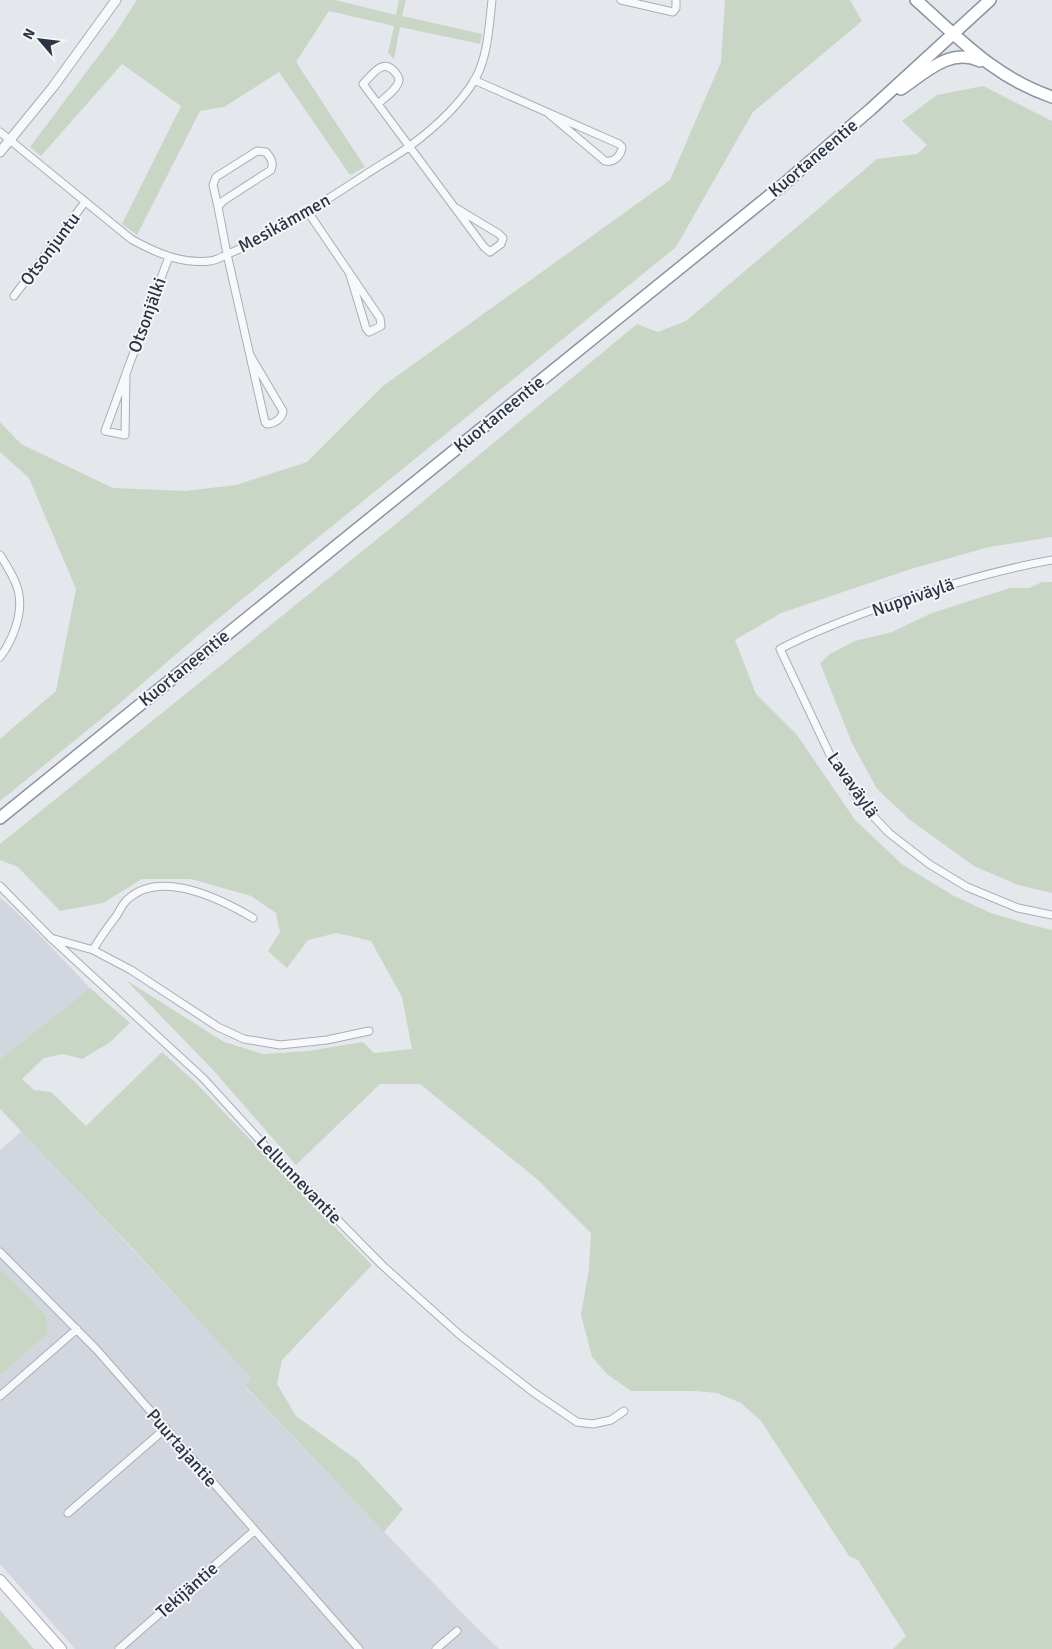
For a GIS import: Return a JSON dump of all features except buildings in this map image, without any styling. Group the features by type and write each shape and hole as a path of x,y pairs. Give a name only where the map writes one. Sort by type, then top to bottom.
{"highway":[{"path":"916,0 989,65 1015,82 1052,97"},
{"name":"Kuortaneentie","path":"0,818 785,183 871,109 990,0"},
{"path":"871,109 937,64 952,58 968,56 989,65"}],"main road":[{"path":"0,1580 61,1649"}],"street":[{"path":"0,152 59,79 116,0"},
{"name":"Mesikämmen","path":"0,132 131,239 169,257 183,260 211,261 250,244 308,212 410,146 454,107 474,80 484,55 492,0"},
{"path":"621,0 673,12 676,8 676,0"},
{"path":"378,104 396,86 399,80 397,74 389,66 384,65 379,68 363,84 484,247 490,252 501,244 503,238 499,234 456,208"},
{"path":"474,80 619,144 622,147 622,152 615,160 610,162 605,160 548,113"},
{"path":"218,207 223,201 271,170 273,166 272,161 266,152 257,151 216,177 213,185 227,254 265,422 270,424 280,419 283,411 250,355"},
{"name":"Otsonjuntu","path":"14,296 86,202"},
{"path":"308,212 380,318 380,326 369,332 366,328 350,274"},
{"name":"Otsonjälki","path":"126,373 125,435 105,431 126,373 169,257"},
{"path":"0,555 15,580 20,604 18,619 0,657"},
{"name":"Nuppiväylä","path":"780,649 823,628 904,599 966,580 1023,565 1052,560"},
{"name":"Lavaväylä","path":"780,649 831,757 859,801 889,833 929,864 967,887 1018,908 1052,915"},
{"name":"Lellunnevantie","path":"0,886 51,938 203,1078 266,1147 382,1265 461,1336 533,1392 577,1422 593,1424 611,1420 624,1411"},
{"path":"93,950 100,936 128,900 142,890 164,886 188,889 226,902 253,918"},
{"path":"51,938 93,950 131,970 218,1027 244,1038 280,1044 327,1040 369,1031"},
{"name":"Puurtajantie","path":"0,1252 77,1329 359,1649"},
{"path":"0,1396 77,1329"},
{"path":"68,1513 166,1428"},
{"name":"Tekijäntie","path":"120,1649 254,1531"},
{"path":"436,1649 457,1631"}],"shaded area":[{"path":"0,897 30,925 90,988 0,1059"},
{"path":"22,1131 253,1379 245,1387 499,1649 75,1649 0,1564 0,1376 48,1333 46,1315 0,1268 0,1150"}],"green space":[{"path":"137,0 335,0 396,15 399,0 406,0 402,16 482,34 480,44 400,27 394,59 388,53 394,26 329,11 296,62 365,167 350,175 279,72 224,107 200,111 137,235 122,224 181,106 122,64 41,156 30,147 115,34"},
{"path":"725,0 850,0 862,21 753,112 676,247 203,631 106,715 0,801 0,739 56,691 76,589 29,478 0,452 0,422 21,444 113,488 185,491 236,485 307,462 383,386 670,180 721,62"},
{"path":"983,86 1052,121 1052,537 989,547 911,569 781,613 735,640 756,694 797,735 855,820 903,865 954,896 991,913 1052,930 1052,1649 893,1649 906,1636 858,1560 849,1556 761,1421 741,1403 717,1393 631,1391 607,1374 592,1357 581,1315 589,1269 591,1233 538,1180 420,1084 380,1084 296,1165 214,1071 126,980 224,1042 263,1054 308,1051 363,1042 374,1053 412,1049 402,997 371,941 337,933 308,940 287,968 268,951 280,932 276,913 251,896 191,879 142,879 103,903 60,911 18,867 0,860 0,844 397,523 637,324 658,332 686,321 877,159 917,154 927,145 902,121 937,95"},
{"path":"1042,582 1052,582 1052,893 1018,885 974,866 910,820 877,789 852,743 820,663 830,654 855,641 892,632 932,613 1010,588 1029,588"},
{"path":"90,988 130,1023 109,1043 82,1059 63,1054 44,1058 22,1079 34,1090 51,1092 86,1126 162,1052 196,1083 372,1265 282,1360 277,1384 296,1416 357,1460 403,1509 384,1532 245,1386 252,1379 133,1249 0,1109 0,1059"},
{"path":"0,1268 46,1315 48,1333 0,1376"},
{"path":"0,1610 34,1649 0,1649"}]}
